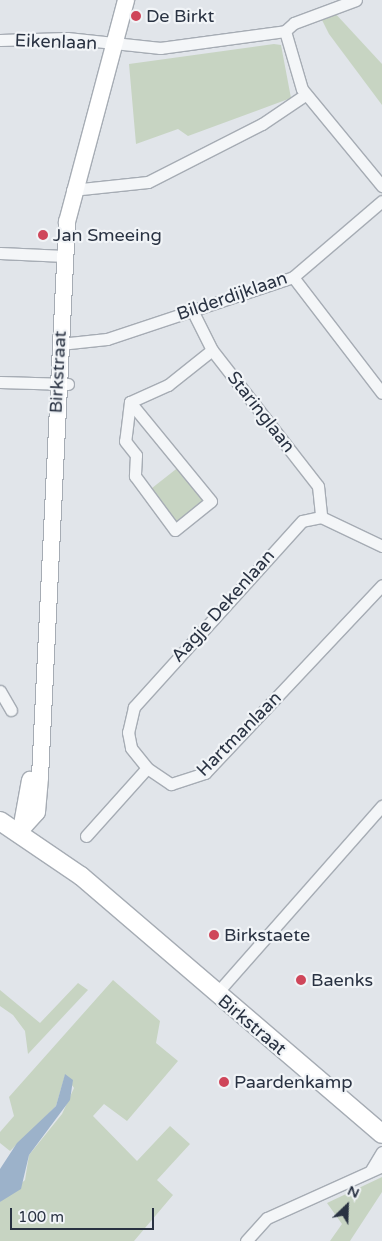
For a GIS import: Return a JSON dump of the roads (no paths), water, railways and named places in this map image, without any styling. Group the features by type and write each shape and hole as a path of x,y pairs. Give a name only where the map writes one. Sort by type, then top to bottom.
{"main road":[{"name":"Birkstraat","path":"126,0 72,190 65,256 60,344 63,384 39,752 24,826 59,847 81,876 170,952 219,990 382,1125"},
{"path":"0,811 24,826"},
{"path":"0,820 24,826"},
{"name":"Birkstraat","path":"219,990 382,1134"}],"street":[{"path":"356,0 294,23 286,32 306,94 382,186"},
{"name":"Eikenlaan","path":"0,40 67,38 113,45 160,48 286,32"},
{"path":"72,190 148,182 262,124 306,94"},
{"name":"Bilderdijklaan","path":"60,344 88,344 292,277 382,201"},
{"path":"0,253 65,256"},
{"path":"292,277 382,393"},
{"name":"Staringlaan","path":"192,310 212,350 318,486 321,517"},
{"path":"130,402 168,385 212,350"},
{"path":"0,382 63,384"},
{"path":"130,402 211,501 175,530 135,476 136,455 125,441 130,402"},
{"path":"321,517 382,546"},
{"name":"Aagje Dekenlaan","path":"147,768 131,748 128,732 134,707 292,530 302,521 321,517"},
{"name":"Hartmanlaan","path":"147,768 171,784 205,773 382,585"},
{"path":"0,691 11,710"},
{"path":"86,836 147,768"},
{"path":"219,990 382,806"},
{"path":"0,830 58,869"},
{"path":"370,1170 382,1152"},
{"path":"246,1241 267,1218 382,1166"}],"water":[{"path":"65,1074 73,1080 70,1100 29,1155 21,1189 0,1202 0,1169 17,1143 56,1106"}],"place":[{"name":"De Birkt","path":"136,16"},
{"name":"Jan Smeeing","path":"43,235"},
{"name":"Birkstaete","path":"214,935"},
{"name":"Baenks","path":"301,980"},
{"name":"Paardenkamp","path":"224,1082"}]}
